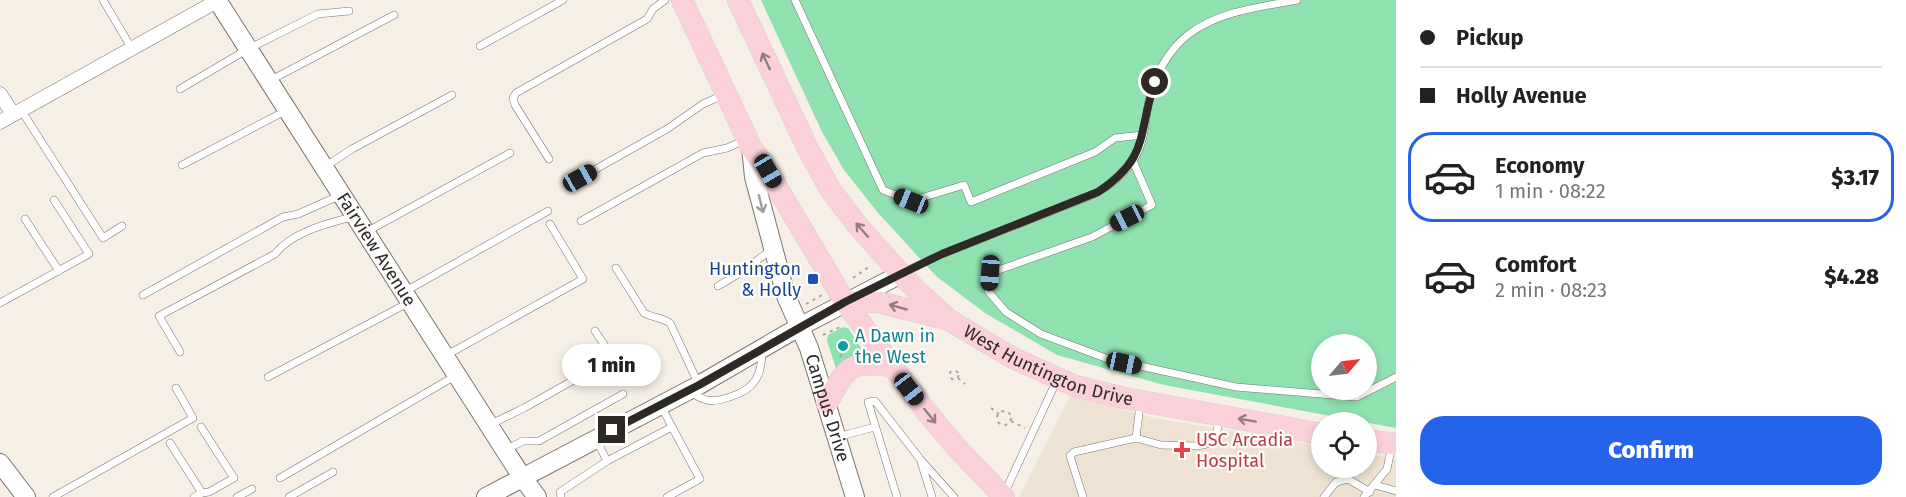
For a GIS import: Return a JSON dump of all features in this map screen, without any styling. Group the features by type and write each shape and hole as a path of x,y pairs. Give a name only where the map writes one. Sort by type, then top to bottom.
{"main road":[{"path":"682,0 749,143 768,171 836,296 956,447 1003,496"},
{"name":"West Huntington Drive","path":"738,0 820,171 850,216 918,292 949,320 1013,358 1057,379 1098,393 1311,432"},
{"path":"836,296 878,302 949,320"},
{"path":"827,402 841,378 853,366 870,363 891,366"},
{"path":"1377,442 1394,444"}],"street":[{"path":"0,122 218,0"},
{"name":"Fairview Avenue","path":"218,0 268,82 537,497"},
{"path":"0,94 17,112"},
{"name":"Campus Drive","path":"749,143 754,177 786,296 809,348 855,497"},
{"path":"486,497 762,349 799,327 836,296 901,274"},
{"path":"1,465 21,495"}],"lane":[{"path":"103,0 132,49"},
{"path":"480,46 563,0"},
{"path":"549,159 515,105 513,98 516,93 647,20 653,9 665,0"},
{"path":"795,0 883,190 911,201 964,185 971,202 1095,152 1115,138 1143,135"},
{"path":"901,274 942,254 1090,196 1114,181 1133,161 1143,135 1155,82 1168,56 1189,34 1211,21 1232,13 1298,0"},
{"path":"180,89 318,14 349,11"},
{"path":"268,82 394,15"},
{"path":"580,178 726,93"},
{"path":"323,167 452,95"},
{"path":"182,165 287,110"},
{"path":"17,112 103,238 122,226"},
{"path":"581,221 702,153 749,143"},
{"path":"365,232 510,153"},
{"path":"1133,161 1152,206 1092,237 990,273 988,291 1006,312 1041,334 1108,359 1236,387 1357,398 1396,377"},
{"path":"143,295 283,217 298,214 341,195"},
{"path":"0,303 89,254 54,200"},
{"path":"267,377 407,297 548,211"},
{"path":"180,352 159,316 275,254 280,247 315,228 355,216"},
{"path":"25,219 59,271"},
{"path":"445,356 583,279 550,224"},
{"path":"718,286 740,273 773,248"},
{"path":"616,268 644,314 662,317 670,322 693,388 710,401 744,392 752,387 762,362 762,349"},
{"path":"489,425 613,358 595,331"},
{"path":"280,478 457,375"},
{"path":"1003,496 1057,379"},
{"path":"53,497 193,418 176,388"},
{"path":"505,450 523,441 539,441 623,394"},
{"path":"897,497 868,402 875,401 920,459 954,497"},
{"path":"1136,438 1140,401"},
{"path":"660,405 700,479 668,497"},
{"path":"1083,497 1071,453 1136,438 1161,445 1197,446 1211,442 1216,435 1220,415"},
{"path":"194,497 209,492 234,478 201,427"},
{"path":"561,497 560,492 563,489 607,461 672,427"},
{"path":"837,437 875,427"},
{"path":"596,439 607,461"},
{"path":"170,443 202,493"},
{"path":"1324,497 1336,482 1348,479 1367,494 1387,469 1394,444"},
{"path":"920,459 932,497"},
{"path":"289,497 333,472"},
{"path":"1375,485 1396,491"},
{"path":"237,497 252,489"}],"path":[{"path":"852,278 870,266"},
{"path":"799,308 836,296"},
{"path":"823,335 845,324"},
{"path":"957,378 965,384"},
{"path":"991,408 999,414"},
{"path":"999,414 1008,413 1011,421 1033,432"},
{"path":"999,414 1001,424 1011,421"}],"shaded area":[{"name":"USC Arcadia Hospital","path":"1070,396 1154,418 1311,444 1311,478 1377,478 1377,456 1396,459 1396,497 1019,497"}],"green space":[{"path":"761,0 1396,0 1396,428 1377,424 1377,412 1311,412 1164,385 1057,355 985,313 936,276 879,214 844,170 822,132"},
{"path":"843,327 848,328 865,354 837,371 827,341 828,335"}],"place":[{"name":"Huntington & Holly","path":"813,279"},
{"name":"A Dawn in the West","path":"843,346"},
{"name":"USC Arcadia Hospital","path":"1182,450"}],"route":[{"path":"612,430 699,385 845,302 901,274 942,254 1098,192 1114,181 1133,161 1143,138 1155,82"}]}
